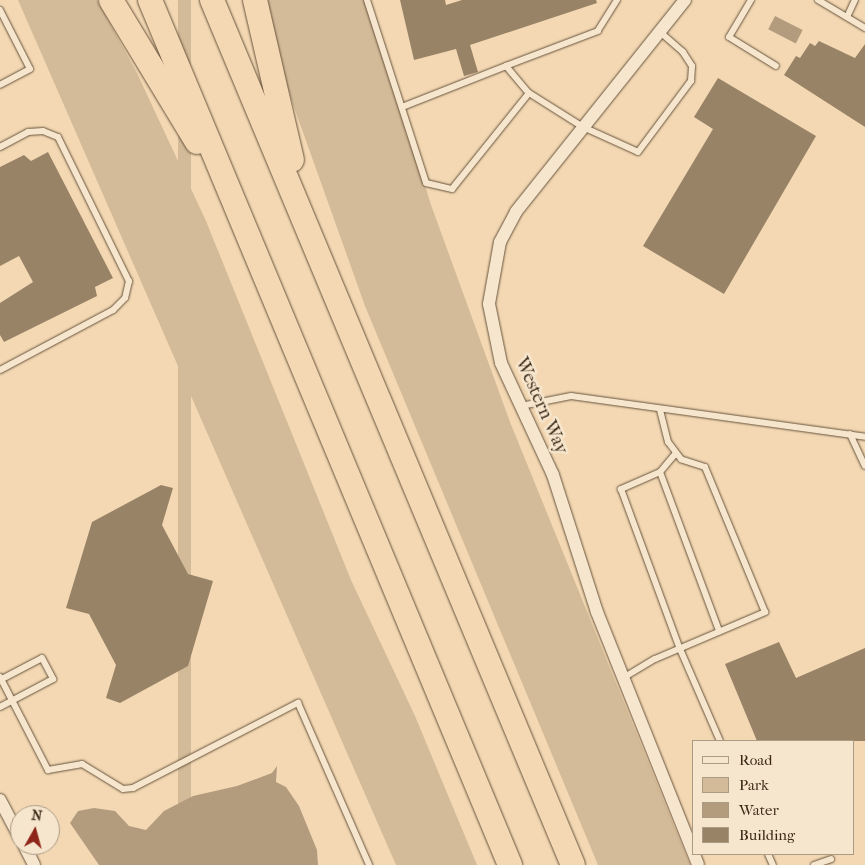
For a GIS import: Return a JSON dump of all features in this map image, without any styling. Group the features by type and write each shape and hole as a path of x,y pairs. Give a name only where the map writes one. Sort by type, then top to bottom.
{"highway":[{"path":"111,0 241,215"},
{"path":"150,0 510,865"},
{"path":"212,0 573,865"},
{"path":"255,0 305,221"}],"street":[{"name":"Western Way","path":"685,0 516,212 500,242 493,266 489,304 496,344 521,406 553,475 622,679 692,850"},
{"path":"0,800 10,819"}],"lane":[{"path":"367,0 426,183 452,190 529,93"},
{"path":"402,107 598,31 618,0"},
{"path":"751,0 729,37 776,66"},
{"path":"818,0 865,28"},
{"path":"847,17 855,0"},
{"path":"0,10 30,69 0,85"},
{"path":"506,66 529,93 582,127 638,152 690,81 692,66 683,52 660,32"},
{"path":"0,148 28,132 43,131 58,137 129,281 125,298 113,310 0,370"},
{"path":"521,406 572,396 865,437"},
{"path":"622,679 680,649 766,612 705,467 681,459 676,453 668,442 660,409"},
{"path":"850,434 865,466"},
{"path":"676,453 660,472 621,489 680,649 720,740"},
{"path":"660,472 719,631"},
{"path":"0,707 13,700 53,679 42,658 0,678 13,700 48,770 82,764 123,789 133,788 298,704 369,865"},
{"path":"814,865 831,859"}],"green space":[{"path":"18,0 97,0 136,71 206,221 351,580 415,716 477,865 396,865"},
{"path":"178,0 191,0 191,865 178,865"},
{"path":"262,0 367,0 431,205 510,422 690,865 598,865 365,306 284,79"}],"water":[{"path":"775,16 803,30 796,43 768,29"},
{"path":"277,766 276,782 286,787 299,806 317,850 318,865 99,865 70,823 78,811 94,808 115,811 129,826 146,830 164,811 193,796 237,786 272,773"}],"building":[{"path":"400,0 445,0 446,5 462,0 596,0 597,3 470,45 478,72 464,76 456,49 414,60"},
{"path":"819,41 855,58 865,44 865,127 784,75 796,56 800,58 810,43 815,46"},
{"path":"718,78 816,136 724,294 643,246 713,129 694,117"},
{"path":"48,152 113,278 95,287 97,296 4,342 0,335 0,303 33,282 19,256 0,266 0,167 24,155 31,161"},
{"path":"161,485 173,488 162,525 188,574 213,581 188,666 120,703 106,698 116,665 89,614 66,608 92,522"},
{"path":"779,642 796,678 865,648 865,741 757,740 725,664"}]}
